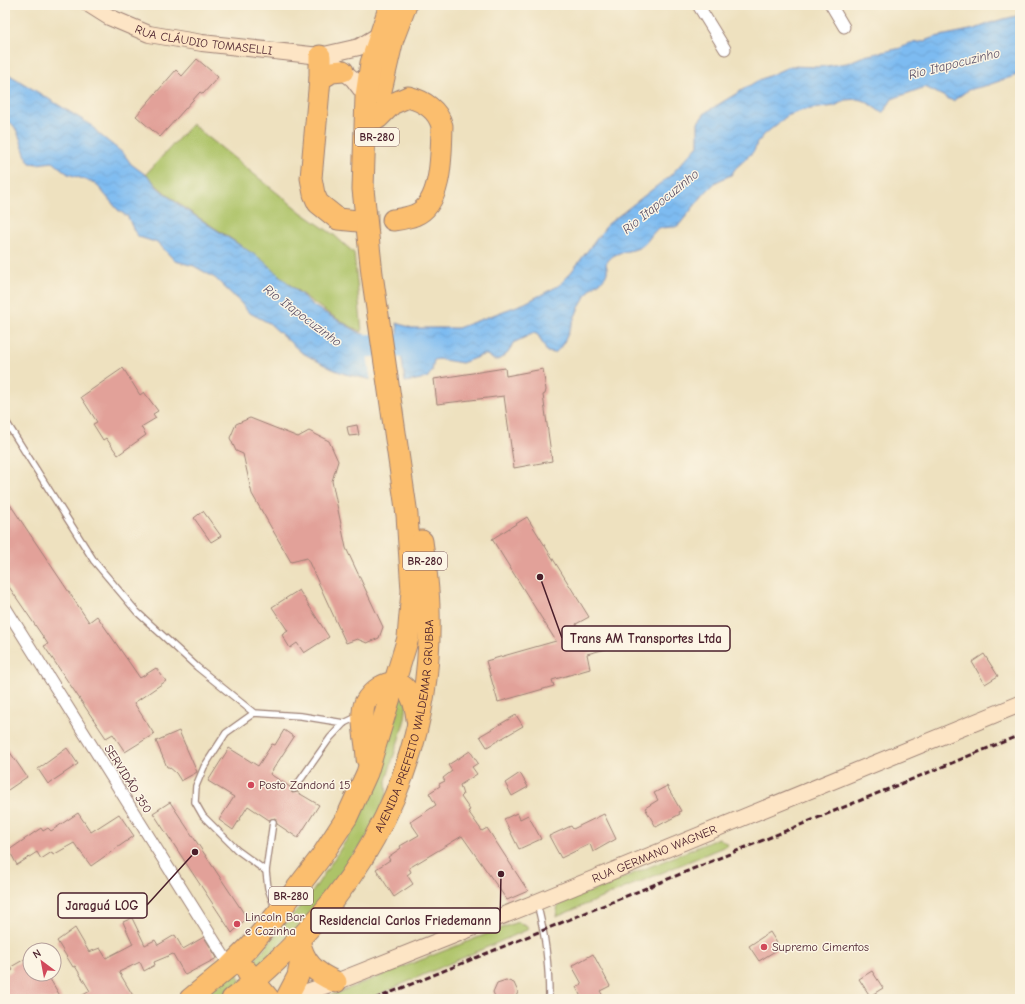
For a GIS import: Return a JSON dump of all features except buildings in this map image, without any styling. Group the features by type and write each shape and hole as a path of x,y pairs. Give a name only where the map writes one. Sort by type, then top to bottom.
{"highway":[{"name":"BR-280","path":"390,5 371,63 366,96 363,189 379,273 396,397"},
{"name":"BR-280","path":"379,273 381,234 377,168 378,118 385,69 393,39 406,5"},
{"path":"322,56 311,178 314,194 318,203 338,219 358,221"},
{"path":"320,80 332,72 343,72"},
{"path":"378,118 392,104 408,97 416,99 434,111 440,118 442,126 436,191 427,206 416,215 393,220"},
{"name":"AVENIDA PREFEITO WALDEMAR GRUBBA","path":"190,999 230,966 250,946 277,914 321,857 347,817 367,773 396,683 408,638 412,585 396,397"},
{"name":"AVENIDA PREFEITO WALDEMAR GRUBBA","path":"232,999 301,947 347,884 379,833 400,783 418,726 426,682 429,610 427,574 396,397"},
{"path":"367,773 367,746 363,714 365,702 376,689 386,683 396,683 404,687 414,699 418,726"},
{"path":"250,946 246,955 245,965 248,975 255,981 269,999"},
{"path":"301,947 315,971 336,982"},
{"path":"286,999 298,976 301,947"}],"street":[{"name":"RUA CLÁUDIO TOMASELLI","path":"90,5 109,17 149,34 202,42 322,56 359,47 379,35"},
{"path":"698,5 725,49"},
{"path":"831,5 844,27"},
{"path":"322,56 353,79 366,96"},
{"name":"SERVIDÃO 350","path":"5,607 230,966"},
{"name":"RUA GERMANO WAGNER","path":"286,999 336,982 536,902 1020,704"}],"lane":[{"path":"5,420 94,561 137,612 197,667 254,713 301,716 344,723"},
{"path":"254,713 226,733 204,767 196,786 195,802 203,816 237,850 266,871"},
{"path":"294,789 330,738 344,723 363,714"},
{"path":"273,822 266,871 268,888 277,914"},
{"path":"536,902 545,930 549,968 549,999"}],"green space":[{"path":"192,124 302,213 334,235 354,253 362,332 329,314 255,256 167,195 146,174"},
{"path":"401,694 407,703 405,719 386,781 387,794 369,833 312,914 256,967 256,958 313,891 356,825 370,794 373,777"},
{"path":"719,838 728,845 556,917 558,905"},
{"path":"517,922 526,925 529,929 368,999 322,999"},
{"path":"238,968 238,976 242,983 219,999 200,999"}],"water":[{"path":"1020,15 1020,74 968,90 953,101 925,87 892,99 882,113 865,101 857,99 845,100 835,106 803,110 787,116 765,134 757,143 754,151 735,169 731,175 716,182 704,194 679,225 675,227 659,228 642,246 633,250 618,253 610,259 606,264 607,270 604,278 588,293 578,310 565,340 555,353 547,352 538,335 534,333 513,343 508,353 498,360 494,360 487,355 483,355 462,363 438,359 434,360 432,371 427,378 405,382 397,323 412,328 458,328 525,303 560,285 608,224 671,175 698,145 698,122 706,112 757,81 791,66 819,67 847,63 864,56 901,48 910,43 921,42 935,37 975,29 996,21"},
{"path":"5,72 91,125 99,134 124,154 131,164 150,178 158,188 183,208 261,259 315,307 362,334 370,334 373,380 345,374 330,368 301,352 269,323 248,312 241,303 215,278 194,266 175,261 158,243 139,237 134,231 128,217 118,210 95,183 68,174 53,162 37,164 30,163 24,152 15,127 5,119"}],"pier":[{"path":"379,326 378,384 371,382 364,332 369,332"}],"waterway":[{"name":"Rio Itapocuzinho","path":"362,346 389,345 430,349"}],"tunnel":[{"path":"358,221 393,220"}],"railway":[{"path":"375,999 1020,735"}],"place":[{"name":"Trans AM Transportes Ltda","path":"540,577"},
{"name":"Posto Zandoná 15","path":"251,785"},
{"name":"Jaraguá LOG","path":"195,852"},
{"name":"Residencial Carlos Friedemann","path":"501,874"},
{"name":"Lincoln Bar e Cozinha","path":"237,924"},
{"name":"Supremo Cimentos","path":"764,947"}]}
